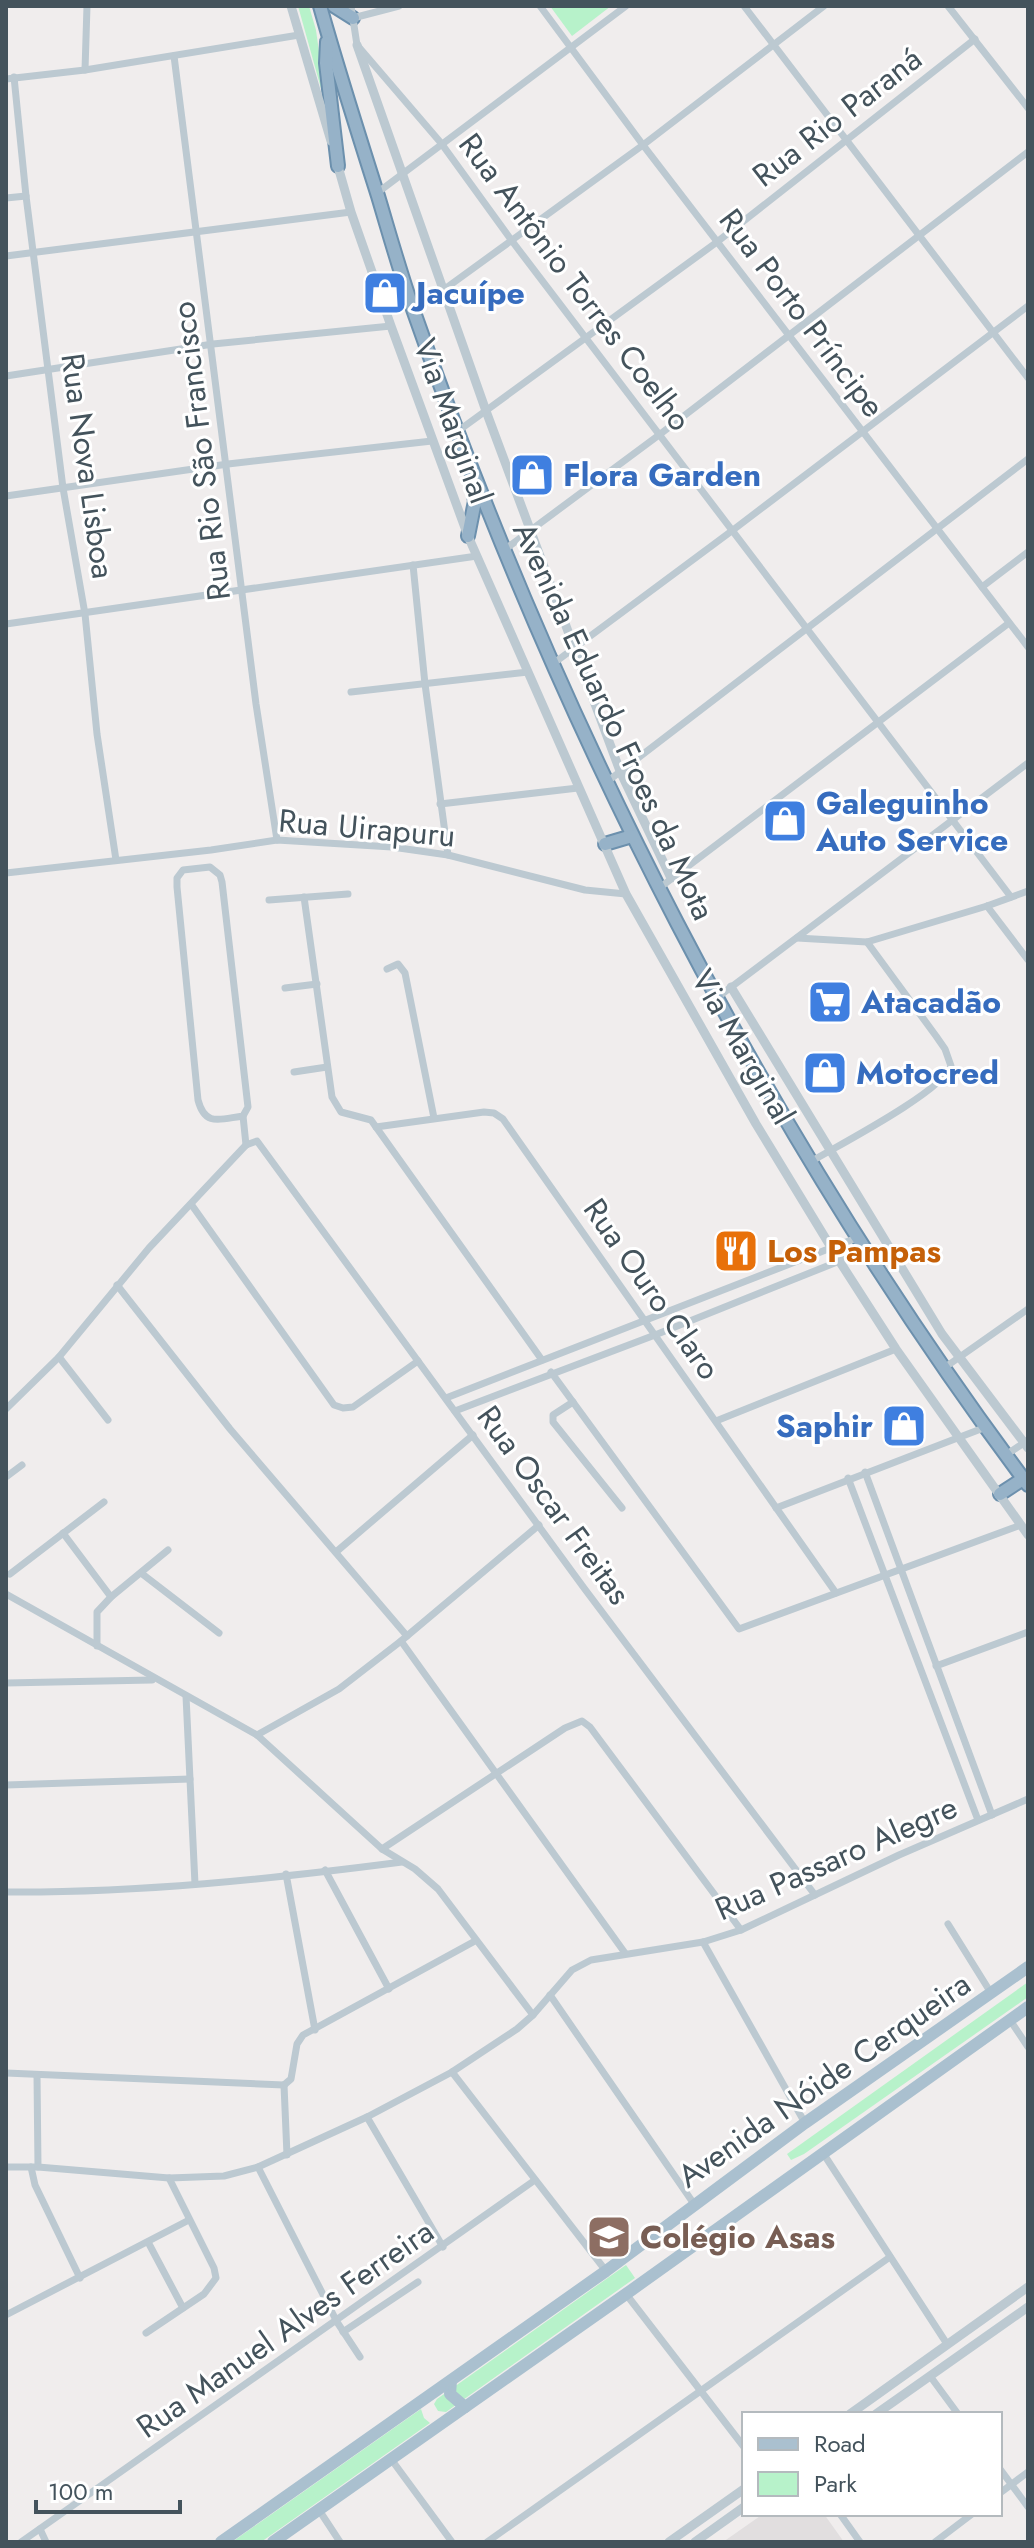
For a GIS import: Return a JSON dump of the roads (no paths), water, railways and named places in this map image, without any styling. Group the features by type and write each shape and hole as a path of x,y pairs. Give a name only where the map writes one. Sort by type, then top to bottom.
{"highway":[{"name":"Avenida Eduardo Froes da Mota","path":"320,6 413,312 504,550 632,836 658,889 812,1161 944,1368 1026,1482"},
{"path":"334,6 352,12"},
{"path":"328,35 326,63 338,166"},
{"path":"468,456 475,501 468,536"},
{"path":"605,844 632,836"},
{"path":"1000,1494 1026,1482"}],"main road":[{"name":"Avenida Nóide Cerqueira","path":"221,2542 606,2271 805,2123 1028,1967"},
{"name":"Avenida Nóide Cerqueira","path":"273,2542 1028,2007"},
{"path":"451,2381 450,2394 465,2407"}],"street":[{"path":"85,70 87,6"},
{"name":"Via Marginal","path":"291,6 351,212 432,441 468,536 626,894 756,1124 831,1248 896,1349 1028,1535"},
{"path":"399,6 352,12 357,45 486,411 620,771 671,878"},
{"name":"Rua Porto Príncipe","path":"540,6 1028,647"},
{"path":"377,193 626,6"},
{"path":"744,6 1028,378"},
{"path":"413,312 643,145 824,6"},
{"path":"948,6 1028,108"},
{"path":"10,78 85,70 299,35"},
{"name":"Rua Rio Paraná","path":"458,431 717,242 975,39"},
{"name":"Rua Antônio Torres Coelho","path":"357,45 441,143 512,241 1011,897"},
{"name":"Rua Rio São Francisco","path":"174,56 277,840"},
{"name":"Rua Nova Lisboa","path":"10,78 63,488 85,614 97,734 116,860"},
{"path":"504,550 1028,152"},
{"path":"6,198 26,196"},
{"path":"6,256 351,212"},
{"path":"554,663 1028,306"},
{"path":"6,376 213,344 391,326"},
{"path":"6,496 228,464 432,441"},
{"path":"608,781 1028,459"},
{"path":"982,587 1028,552"},
{"path":"6,624 477,556"},
{"path":"413,565 448,855"},
{"path":"658,889 1009,623"},
{"path":"351,692 528,672"},
{"path":"718,997 1028,763"},
{"path":"440,804 578,788"},
{"name":"Rua Uirapuru","path":"6,873 277,840 341,843 448,855 585,890 626,894"},
{"path":"6,1409 59,1357 117,1285 246,1145 243,1116 248,1099 222,882 220,875 210,867 189,868 179,873 177,887 198,1100 200,1109 208,1118 243,1116"},
{"path":"797,938 867,942 1028,891"},
{"path":"269,900 348,894"},
{"path":"304,897 327,1067 337,1108 344,1113 367,1117 376,1127 542,1360"},
{"path":"987,906 1028,960"},
{"path":"812,1161 921,1095 944,1078 951,1066 945,1049 867,942"},
{"path":"387,969 394,964 403,969 434,1118"},
{"path":"285,988 317,984"},
{"path":"731,987 896,1261 959,1358 1027,1444 1006,1455"},
{"path":"294,1072 327,1067"},
{"name":"Rua Ouro Claro","path":"376,1127 484,1112 494,1113 503,1119 836,1593"},
{"name":"Rua Oscar Freitas","path":"246,1145 257,1141 815,1895"},
{"path":"191,1204 334,1405 353,1407 418,1361"},
{"path":"446,1398 859,1237"},
{"path":"455,1411 867,1250"},
{"path":"117,1285 230,1429 336,1552 404,1639 625,1953"},
{"path":"944,1368 1028,1309"},
{"path":"716,1421 896,1349"},
{"path":"59,1357 108,1420"},
{"path":"551,1372 739,1629 1021,1525"},
{"path":"573,1402 553,1415 553,1422 622,1508"},
{"path":"776,1508 986,1427"},
{"path":"336,1552 473,1435"},
{"path":"6,1477 22,1465"},
{"path":"865,1472 992,1815"},
{"path":"848,1478 978,1820"},
{"path":"10,1574 104,1502"},
{"path":"257,1735 339,1689 404,1639 539,1525"},
{"path":"63,1533 111,1597"},
{"path":"97,1646 96,1615 111,1597 168,1550"},
{"path":"141,1573 219,1633"},
{"path":"6,1594 257,1735 382,1849 405,1861 438,1889 533,2015"},
{"path":"936,1666 1028,1632"},
{"path":"6,1683 155,1679"},
{"path":"186,1696 195,1884"},
{"path":"382,1849 572,1724 586,1723 741,1930"},
{"path":"6,1785 190,1779"},
{"name":"Rua Passaro Alegre","path":"6,2167 169,2178 224,2176 258,2167 367,2117 452,2072 504,2039 533,2015 572,1970 591,1960 703,1942 741,1930 1028,1799"},
{"path":"6,1892 195,1884 405,1861"},
{"path":"325,1870 389,1989"},
{"path":"286,1874 315,2030"},
{"path":"948,1924 991,1993"},
{"path":"6,2073 284,2085 291,2079 299,2039 475,1941"},
{"path":"703,1942 805,2123"},
{"path":"550,1995 694,2204"},
{"path":"1010,2020 1028,2047"},
{"path":"452,2072 606,2271"},
{"path":"37,2075 35,2185 80,2278"},
{"path":"284,2085 287,2155"},
{"path":"367,2117 443,2247"},
{"path":"823,2153 947,2344"},
{"path":"258,2167 337,2322 360,2357"},
{"path":"146,2333 210,2288 216,2278 214,2268 169,2178"},
{"name":"Rua Manuel Alves Ferreira","path":"21,2542 535,2180"},
{"path":"6,2315 189,2220"},
{"path":"148,2242 183,2308"},
{"path":"487,2542 890,2257"},
{"path":"343,2332 418,2282"},
{"path":"853,2412 1028,2287"},
{"path":"626,2294 742,2444"},
{"path":"879,2412 1028,2307"},
{"path":"930,2376 957,2412"},
{"path":"391,2459 452,2542"},
{"path":"1002,2472 1028,2507"},
{"path":"1002,2491 1028,2472"},
{"path":"669,2542 742,2490"},
{"path":"695,2542 742,2508"},
{"path":"319,2510 340,2542"},
{"path":"841,2516 860,2542"},
{"path":"935,2542 969,2516"},
{"path":"40,2529 46,2542"}],"place":[{"name":"Jacuípe","path":"385,293"},
{"name":"Flora Garden","path":"532,475"},
{"name":"Galeguinho Auto Service","path":"785,821"},
{"name":"Atacadão","path":"830,1002"},
{"name":"Motocred","path":"825,1073"},
{"name":"Los Pampas","path":"736,1251"},
{"name":"Saphir","path":"904,1426"},
{"name":"Colégio Asas","path":"609,2237"}]}
